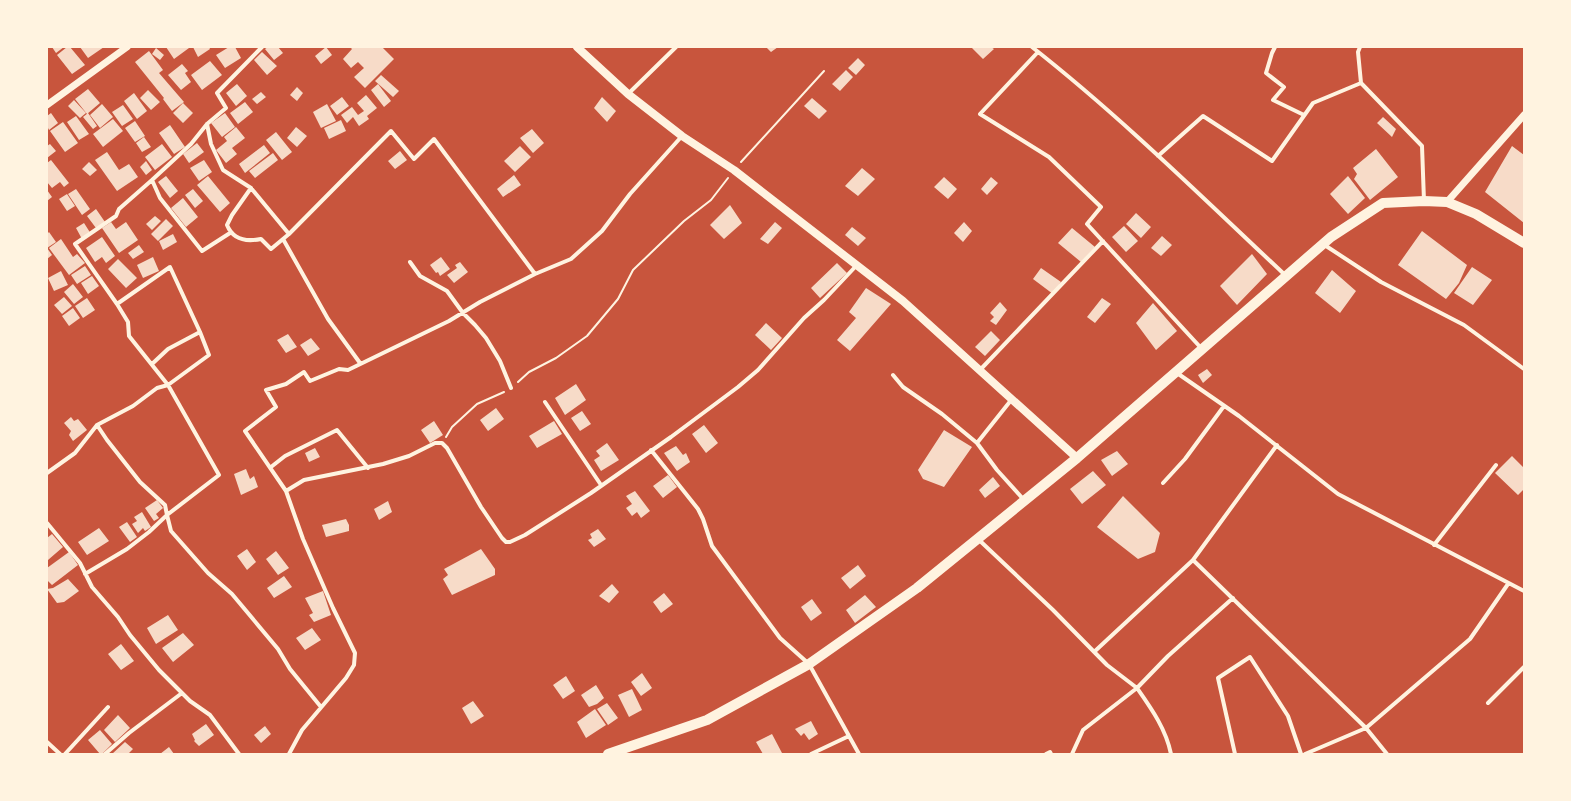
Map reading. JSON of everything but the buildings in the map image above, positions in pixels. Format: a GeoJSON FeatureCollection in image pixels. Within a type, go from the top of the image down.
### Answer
{"type":"FeatureCollection","features":[{"type":"Feature","properties":{"kind":"main road"},"geometry":{"type":"LineString","coordinates":[[577,47],[628,94],[682,136],[734,170],[903,301],[1077,458]]}},
{"type":"Feature","properties":{"kind":"main road"},"geometry":{"type":"LineString","coordinates":[[608,754],[707,720],[809,664],[917,588],[1077,458],[1322,244],[1383,203],[1424,201],[1448,202],[1476,214],[1524,244]]}},
{"type":"Feature","properties":{"kind":"street"},"geometry":{"type":"LineString","coordinates":[[47,105],[127,47]]}},
{"type":"Feature","properties":{"kind":"street"},"geometry":{"type":"LineString","coordinates":[[85,574],[127,548],[149,532],[219,475],[168,385],[129,336],[128,322],[75,244],[116,216],[119,209],[191,144],[207,124],[226,108],[217,93],[262,47]]}},
{"type":"Feature","properties":{"kind":"street"},"geometry":{"type":"LineString","coordinates":[[628,94],[676,47]]}},
{"type":"Feature","properties":{"kind":"street"},"geometry":{"type":"LineString","coordinates":[[1032,47],[1076,82],[1286,275]]}},
{"type":"Feature","properties":{"kind":"street"},"geometry":{"type":"LineString","coordinates":[[1275,47],[1266,73],[1284,88],[1273,100],[1304,115]]}},
{"type":"Feature","properties":{"kind":"street"},"geometry":{"type":"LineString","coordinates":[[1360,47],[1358,52],[1361,83],[1422,146],[1424,201]]}},
{"type":"Feature","properties":{"kind":"street"},"geometry":{"type":"LineString","coordinates":[[1038,52],[980,114],[1049,157],[1102,207],[1087,224],[1202,349]]}},
{"type":"Feature","properties":{"kind":"street"},"geometry":{"type":"LineString","coordinates":[[1158,156],[1203,116],[1272,161],[1312,103],[1361,83]]}},
{"type":"Feature","properties":{"kind":"street"},"geometry":{"type":"LineString","coordinates":[[1448,202],[1524,115]]}},
{"type":"Feature","properties":{"kind":"street"},"geometry":{"type":"LineString","coordinates":[[207,124],[212,144],[223,170],[251,188],[289,234]]}},
{"type":"Feature","properties":{"kind":"street"},"geometry":{"type":"LineString","coordinates":[[251,188],[232,214],[227,225],[230,233],[236,238],[249,241],[261,238],[271,249],[283,240],[391,131],[414,159],[434,139],[534,274]]}},
{"type":"Feature","properties":{"kind":"street"},"geometry":{"type":"LineString","coordinates":[[289,754],[302,730],[346,678],[354,665],[355,653],[332,608],[289,504],[286,491],[245,431],[276,408],[266,390],[286,384],[304,372],[310,381],[339,369],[348,370],[463,313],[480,302],[534,274],[571,259],[602,231],[630,194],[682,136]]}},
{"type":"Feature","properties":{"kind":"street"},"geometry":{"type":"LineString","coordinates":[[152,180],[160,198],[202,251],[230,233]]}},
{"type":"Feature","properties":{"kind":"street"},"geometry":{"type":"LineString","coordinates":[[283,240],[328,319],[360,363]]}},
{"type":"Feature","properties":{"kind":"street"},"geometry":{"type":"LineString","coordinates":[[980,370],[1103,241]]}},
{"type":"Feature","properties":{"kind":"street"},"geometry":{"type":"LineString","coordinates":[[1322,244],[1381,282],[1464,325],[1524,369]]}},
{"type":"Feature","properties":{"kind":"street"},"geometry":{"type":"LineString","coordinates":[[410,262],[420,276],[447,290],[463,313],[486,338],[500,361],[511,388]]}},
{"type":"Feature","properties":{"kind":"street"},"geometry":{"type":"LineString","coordinates":[[286,491],[304,480],[368,468],[409,456],[435,443],[442,443],[447,448],[481,507],[506,542],[510,542],[525,535],[601,485],[738,387],[758,370],[804,318],[824,300],[856,266]]}},
{"type":"Feature","properties":{"kind":"street"},"geometry":{"type":"LineString","coordinates":[[47,473],[75,453],[97,425],[133,406],[157,388],[168,385],[209,355],[170,267],[117,304]]}},
{"type":"Feature","properties":{"kind":"street"},"geometry":{"type":"LineString","coordinates":[[152,364],[168,349],[200,332]]}},
{"type":"Feature","properties":{"kind":"street"},"geometry":{"type":"LineString","coordinates":[[1176,372],[1277,445],[1338,494],[1524,592]]}},
{"type":"Feature","properties":{"kind":"street"},"geometry":{"type":"LineString","coordinates":[[893,375],[903,387],[942,414],[977,443],[996,470],[1025,500]]}},
{"type":"Feature","properties":{"kind":"street"},"geometry":{"type":"LineString","coordinates":[[977,443],[1012,399]]}},
{"type":"Feature","properties":{"kind":"street"},"geometry":{"type":"LineString","coordinates":[[545,402],[601,485]]}},
{"type":"Feature","properties":{"kind":"street"},"geometry":{"type":"LineString","coordinates":[[1163,483],[1186,459],[1224,406]]}},
{"type":"Feature","properties":{"kind":"street"},"geometry":{"type":"LineString","coordinates":[[97,425],[140,482],[165,505],[171,531],[208,573],[232,594],[278,650],[290,669],[321,707]]}},
{"type":"Feature","properties":{"kind":"street"},"geometry":{"type":"LineString","coordinates":[[271,467],[285,456],[336,430],[368,468]]}},
{"type":"Feature","properties":{"kind":"street"},"geometry":{"type":"LineString","coordinates":[[1094,652],[1193,560],[1277,445]]}},
{"type":"Feature","properties":{"kind":"street"},"geometry":{"type":"LineString","coordinates":[[651,450],[698,509],[712,546],[780,638],[809,664],[859,754]]}},
{"type":"Feature","properties":{"kind":"street"},"geometry":{"type":"LineString","coordinates":[[1434,545],[1496,465]]}},
{"type":"Feature","properties":{"kind":"street"},"geometry":{"type":"LineString","coordinates":[[47,523],[80,563],[92,587],[118,617],[130,635],[159,670],[182,694],[210,715],[239,754]]}},
{"type":"Feature","properties":{"kind":"street"},"geometry":{"type":"LineString","coordinates":[[977,538],[1053,610],[1107,666],[1137,688],[1154,713],[1169,742],[1171,754]]}},
{"type":"Feature","properties":{"kind":"street"},"geometry":{"type":"LineString","coordinates":[[1193,560],[1366,728],[1387,754]]}},
{"type":"Feature","properties":{"kind":"street"},"geometry":{"type":"LineString","coordinates":[[1305,754],[1366,728],[1470,639],[1508,584]]}},
{"type":"Feature","properties":{"kind":"street"},"geometry":{"type":"LineString","coordinates":[[1072,754],[1083,730],[1137,688],[1168,656],[1233,598]]}},
{"type":"Feature","properties":{"kind":"street"},"geometry":{"type":"LineString","coordinates":[[1235,754],[1218,678],[1250,657],[1288,716],[1301,754]]}},
{"type":"Feature","properties":{"kind":"street"},"geometry":{"type":"LineString","coordinates":[[1488,703],[1524,666]]}},
{"type":"Feature","properties":{"kind":"street"},"geometry":{"type":"LineString","coordinates":[[105,754],[182,694]]}},
{"type":"Feature","properties":{"kind":"street"},"geometry":{"type":"LineString","coordinates":[[65,754],[108,707]]}},
{"type":"Feature","properties":{"kind":"street"},"geometry":{"type":"LineString","coordinates":[[811,754],[850,736]]}},
{"type":"Feature","properties":{"kind":"street"},"geometry":{"type":"LineString","coordinates":[[48,745],[60,754]]}},
{"type":"Feature","properties":{"kind":"street"},"geometry":{"type":"LineString","coordinates":[[1046,754],[1050,752],[1051,754]]}},
{"type":"Feature","properties":{"kind":"path"},"geometry":{"type":"LineString","coordinates":[[442,443],[452,427],[477,404],[511,388],[529,372],[556,358],[587,336],[618,299],[633,270],[684,221],[711,200],[734,170],[824,70]]}}]}
